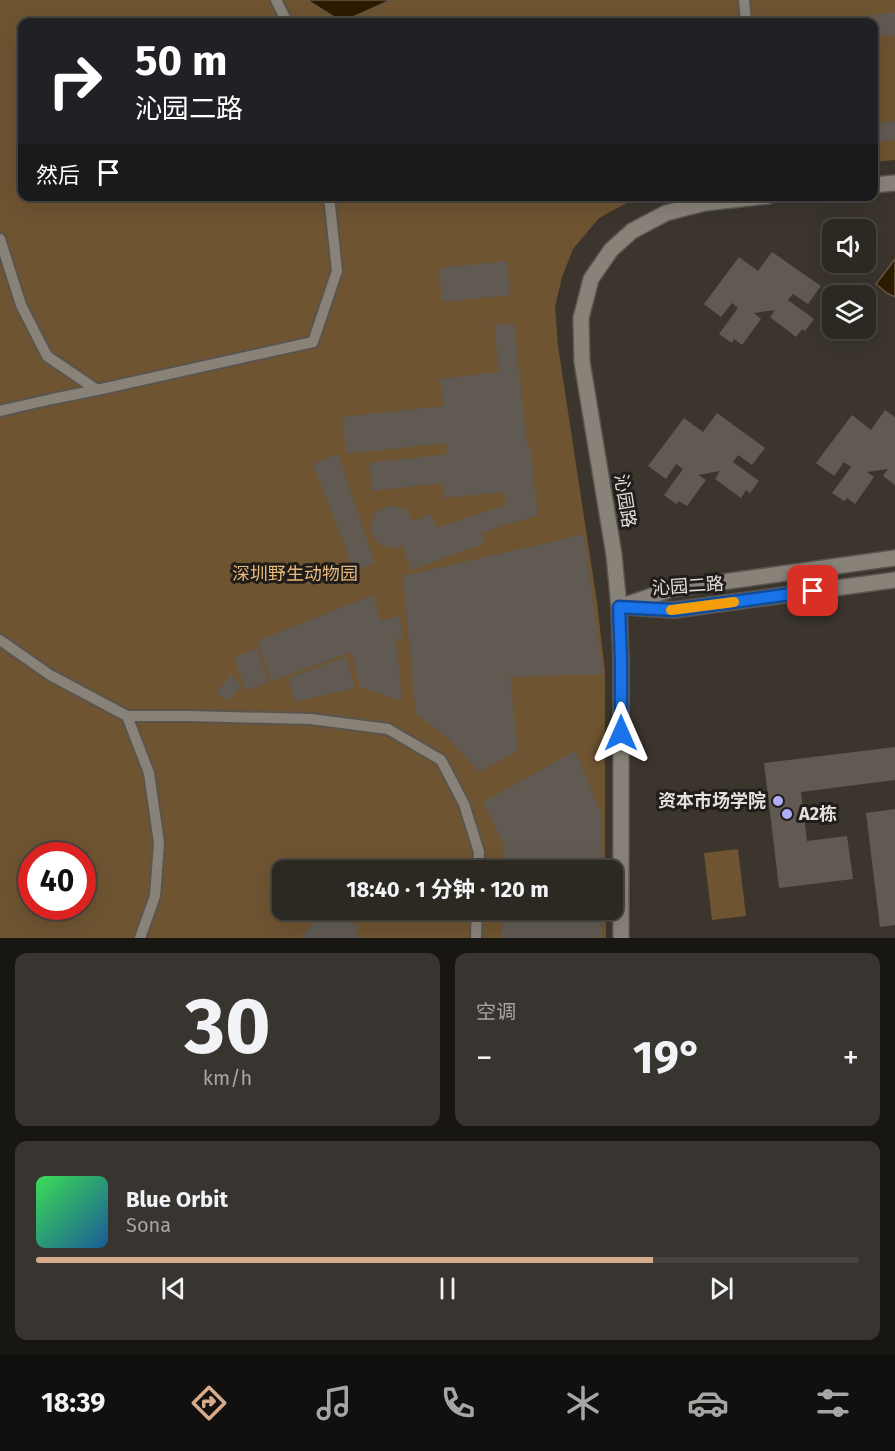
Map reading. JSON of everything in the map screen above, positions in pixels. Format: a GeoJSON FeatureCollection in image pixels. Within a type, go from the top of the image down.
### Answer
{"type":"FeatureCollection","features":[{"type":"Feature","properties":{"kind":"street"},"geometry":{"type":"LineString","coordinates":[[878,185],[895,183]]}},
{"type":"Feature","properties":{"kind":"street","name":"沁园路"},"geometry":{"type":"LineString","coordinates":[[621,938],[619,607],[614,555],[582,362],[581,318],[591,279],[611,249],[632,231],[666,213],[723,201]]}},
{"type":"Feature","properties":{"kind":"street","name":"沁园二路"},"geometry":{"type":"LineString","coordinates":[[619,607],[672,589],[895,558]]}},
{"type":"Feature","properties":{"kind":"street","name":"沁园二路"},"geometry":{"type":"LineString","coordinates":[[619,607],[674,610],[895,580]]}},
{"type":"Feature","properties":{"kind":"lane"},"geometry":{"type":"LineString","coordinates":[[276,0],[285,18]]}},
{"type":"Feature","properties":{"kind":"lane"},"geometry":{"type":"LineString","coordinates":[[744,0],[746,18]]}},
{"type":"Feature","properties":{"kind":"lane"},"geometry":{"type":"LineString","coordinates":[[0,411],[313,342],[337,271],[329,201]]}},
{"type":"Feature","properties":{"kind":"lane"},"geometry":{"type":"LineString","coordinates":[[0,239],[21,305],[47,356],[97,390]]}},
{"type":"Feature","properties":{"kind":"lane"},"geometry":{"type":"LineString","coordinates":[[0,640],[50,675],[127,716],[311,718],[388,729],[441,760],[464,804],[479,852],[479,860]]}},
{"type":"Feature","properties":{"kind":"lane"},"geometry":{"type":"LineString","coordinates":[[127,716],[149,773],[159,843],[155,896],[140,938]]}},
{"type":"Feature","properties":{"kind":"lane"},"geometry":{"type":"LineString","coordinates":[[476,938],[477,920]]}},
{"type":"Feature","properties":{"kind":"green space","name":"深圳野生动物园"},"geometry":{"type":"Polygon","coordinates":[[[0,0],[895,0],[895,160],[878,162],[878,18],[18,18],[18,201],[631,201],[599,218],[573,249],[562,277],[555,307],[558,346],[597,602],[605,672],[605,860],[272,860],[272,920],[606,920],[606,938],[0,938],[0,0]]]}},
{"type":"Feature","properties":{"kind":"green space"},"geometry":{"type":"Polygon","coordinates":[[[738,849],[746,916],[712,920],[704,853],[738,849]]]}},
{"type":"Feature","properties":{"kind":"shaded area"},"geometry":{"type":"Polygon","coordinates":[[[307,0],[391,0],[351,18],[336,18],[307,0]]]}},
{"type":"Feature","properties":{"kind":"shaded area"},"geometry":{"type":"Polygon","coordinates":[[[895,259],[895,297],[876,284],[895,259]]]}},
{"type":"Feature","properties":{"kind":"building"},"geometry":{"type":"Polygon","coordinates":[[[895,12],[895,35],[878,37],[878,18],[866,18],[866,16],[895,12]]]}},
{"type":"Feature","properties":{"kind":"building"},"geometry":{"type":"Polygon","coordinates":[[[895,121],[895,140],[878,142],[878,123],[895,121]]]}},
{"type":"Feature","properties":{"kind":"building"},"geometry":{"type":"Polygon","coordinates":[[[772,252],[821,286],[808,304],[793,294],[788,300],[814,319],[805,331],[802,329],[796,337],[770,317],[775,310],[754,313],[761,319],[742,345],[734,339],[732,343],[719,334],[738,308],[732,303],[721,317],[704,304],[739,257],[758,271],[772,252]]]}},
{"type":"Feature","properties":{"kind":"building"},"geometry":{"type":"Polygon","coordinates":[[[507,261],[510,295],[442,302],[439,268],[507,261]]]}},
{"type":"Feature","properties":{"kind":"building"},"geometry":{"type":"Polygon","coordinates":[[[514,323],[527,446],[530,445],[538,516],[482,533],[485,543],[411,570],[402,545],[395,549],[378,544],[370,529],[375,513],[390,505],[407,510],[413,521],[431,514],[437,528],[505,505],[504,492],[444,498],[442,483],[372,491],[369,463],[447,454],[446,443],[346,454],[342,417],[443,406],[440,379],[499,372],[494,325],[514,323]]]}},
{"type":"Feature","properties":{"kind":"building"},"geometry":{"type":"Polygon","coordinates":[[[885,410],[895,417],[895,485],[883,476],[888,469],[867,472],[874,477],[855,504],[847,498],[844,501],[832,493],[851,467],[844,462],[834,476],[816,463],[852,415],[871,430],[885,410]]]}},
{"type":"Feature","properties":{"kind":"building"},"geometry":{"type":"Polygon","coordinates":[[[717,413],[765,448],[752,465],[738,455],[733,462],[759,481],[750,493],[746,490],[741,498],[715,479],[720,471],[698,475],[706,480],[687,506],[679,501],[676,504],[664,495],[683,469],[676,464],[666,479],[648,466],[684,418],[703,432],[717,413]]]}},
{"type":"Feature","properties":{"kind":"building"},"geometry":{"type":"Polygon","coordinates":[[[338,454],[375,564],[354,570],[313,464],[338,454]]]}},
{"type":"Feature","properties":{"kind":"building"},"geometry":{"type":"Polygon","coordinates":[[[584,534],[603,674],[510,677],[518,751],[479,772],[447,737],[416,714],[403,576],[584,534]]]}},
{"type":"Feature","properties":{"kind":"building"},"geometry":{"type":"Polygon","coordinates":[[[373,595],[381,621],[400,616],[403,638],[396,639],[402,701],[360,687],[352,652],[271,681],[257,641],[373,595]]]}},
{"type":"Feature","properties":{"kind":"building"},"geometry":{"type":"Polygon","coordinates":[[[257,648],[268,683],[246,690],[234,658],[257,648]]]}},
{"type":"Feature","properties":{"kind":"building"},"geometry":{"type":"Polygon","coordinates":[[[346,657],[355,688],[295,702],[288,678],[346,657]]]}},
{"type":"Feature","properties":{"kind":"building"},"geometry":{"type":"Polygon","coordinates":[[[231,673],[241,687],[230,700],[216,694],[231,673]]]}},
{"type":"Feature","properties":{"kind":"building","name":"A2栋"},"geometry":{"type":"Polygon","coordinates":[[[895,747],[895,780],[801,792],[807,841],[847,836],[853,879],[779,888],[764,763],[895,747]]]}},
{"type":"Feature","properties":{"kind":"building"},"geometry":{"type":"Polygon","coordinates":[[[575,751],[601,813],[603,860],[502,860],[503,843],[483,802],[575,751]]]}},
{"type":"Feature","properties":{"kind":"building"},"geometry":{"type":"Polygon","coordinates":[[[895,809],[895,925],[880,927],[866,813],[895,809]]]}},
{"type":"Feature","properties":{"kind":"building"},"geometry":{"type":"Polygon","coordinates":[[[314,920],[349,920],[360,927],[356,934],[363,938],[302,938],[314,920]]]}},
{"type":"Feature","properties":{"kind":"building"},"geometry":{"type":"Polygon","coordinates":[[[502,920],[602,920],[602,938],[502,938],[502,920]]]}},
{"type":"Feature","properties":{"kind":"slow traffic"},"geometry":{"type":"LineString","coordinates":[[671,610],[734,602]]}},
{"type":"Feature","properties":{"kind":"place","name":"资本市场学院"},"geometry":{"type":"Point","coordinates":[778,801]}},
{"type":"Feature","properties":{"kind":"place","name":"A2栋"},"geometry":{"type":"Point","coordinates":[787,814]}},
{"type":"Feature","properties":{"kind":"route"},"geometry":{"type":"LineString","coordinates":[[621,733],[619,607],[674,610],[813,591]]}}]}
